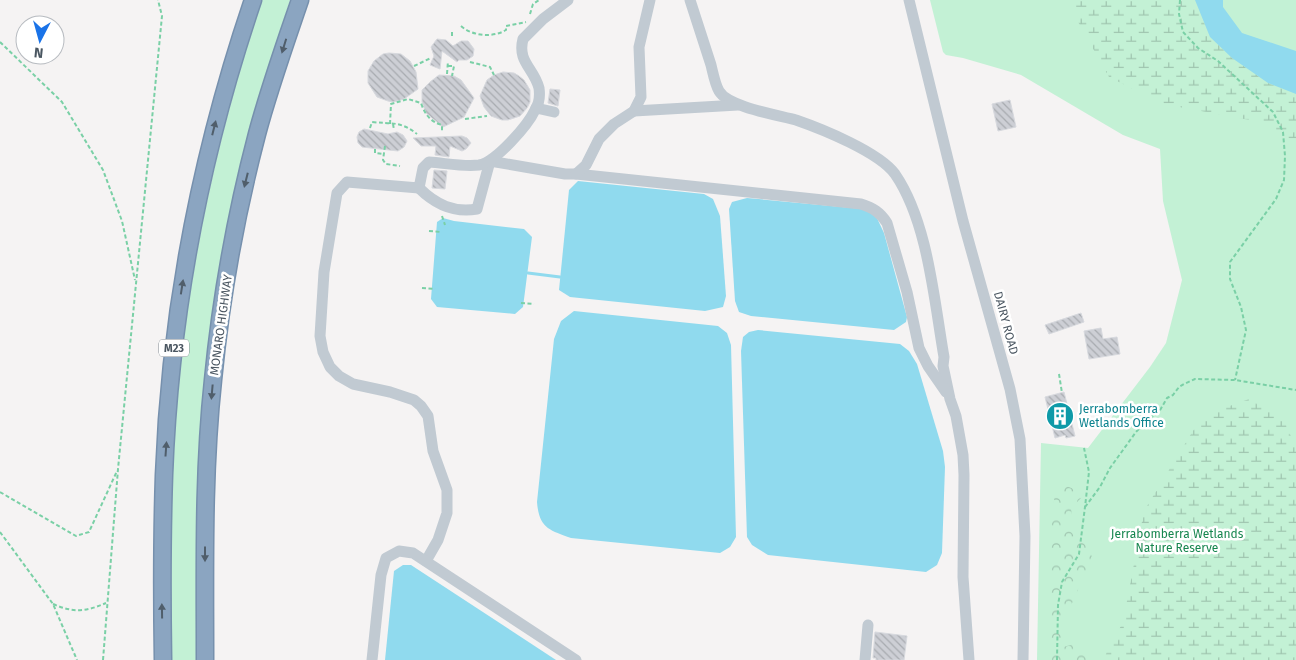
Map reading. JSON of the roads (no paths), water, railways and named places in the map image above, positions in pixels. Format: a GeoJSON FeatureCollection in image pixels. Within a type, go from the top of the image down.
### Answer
{"type":"FeatureCollection","features":[{"type":"Feature","properties":{"kind":"highway","name":"M23"},"geometry":{"type":"LineString","coordinates":[[163,660],[164,473],[177,325],[190,242],[209,151],[230,70],[253,0]]}},
{"type":"Feature","properties":{"kind":"highway","name":"MONARO HIGHWAY"},"geometry":{"type":"LineString","coordinates":[[205,660],[206,476],[212,389],[219,333],[229,266],[244,189],[258,133],[300,0]]}},
{"type":"Feature","properties":{"kind":"street"},"geometry":{"type":"LineString","coordinates":[[419,188],[423,168],[429,162],[479,165],[490,161],[530,118],[539,98],[539,88],[521,56],[523,39],[568,0]]}},
{"type":"Feature","properties":{"kind":"street"},"geometry":{"type":"LineString","coordinates":[[634,111],[641,97],[639,47],[650,0]]}},
{"type":"Feature","properties":{"kind":"street"},"geometry":{"type":"LineString","coordinates":[[690,0],[719,92],[738,105]]}},
{"type":"Feature","properties":{"kind":"street","name":"DAIRY ROAD"},"geometry":{"type":"LineString","coordinates":[[909,0],[963,221],[1010,389],[1020,439],[1025,536],[1023,660]]}},
{"type":"Feature","properties":{"kind":"street"},"geometry":{"type":"LineString","coordinates":[[576,174],[586,165],[599,139],[614,124],[634,111],[738,105],[797,121],[851,143],[880,161],[894,173],[906,193],[928,262],[944,357],[943,366],[961,439],[964,474],[963,577],[970,660]]}},
{"type":"Feature","properties":{"kind":"street"},"geometry":{"type":"LineString","coordinates":[[536,108],[554,112]]}},
{"type":"Feature","properties":{"kind":"street"},"geometry":{"type":"LineString","coordinates":[[490,161],[565,174],[861,204],[874,208],[882,214],[887,223],[907,292],[919,348],[928,366],[950,399]]}},
{"type":"Feature","properties":{"kind":"street"},"geometry":{"type":"LineString","coordinates":[[426,561],[438,540],[447,513],[447,490],[433,451],[428,416],[414,400],[390,392],[353,384],[339,376],[330,367],[323,352],[320,336],[324,272],[337,193],[347,182],[419,188],[448,208],[464,211],[477,209],[490,161]]}},
{"type":"Feature","properties":{"kind":"street"},"geometry":{"type":"LineString","coordinates":[[928,366],[938,370],[943,366]]}},
{"type":"Feature","properties":{"kind":"street"},"geometry":{"type":"LineString","coordinates":[[372,660],[381,575],[386,558],[399,551],[413,553],[426,561],[576,660]]}},
{"type":"Feature","properties":{"kind":"street"},"geometry":{"type":"LineString","coordinates":[[868,625],[868,656]]}},
{"type":"Feature","properties":{"kind":"water"},"geometry":{"type":"Polygon","coordinates":[[[1195,0],[1223,0],[1223,7],[1242,33],[1296,51],[1296,94],[1268,83],[1232,58],[1210,37],[1195,0]]]}},
{"type":"Feature","properties":{"kind":"water"},"geometry":{"type":"Polygon","coordinates":[[[578,181],[704,194],[713,199],[720,216],[726,296],[723,307],[705,311],[570,297],[559,290],[569,190],[578,181]]]}},
{"type":"Feature","properties":{"kind":"water"},"geometry":{"type":"Polygon","coordinates":[[[747,198],[863,209],[876,216],[884,233],[907,317],[906,322],[894,330],[751,316],[739,312],[735,301],[729,209],[732,202],[747,198]]]}},
{"type":"Feature","properties":{"kind":"water"},"geometry":{"type":"Polygon","coordinates":[[[443,218],[524,229],[532,237],[523,307],[515,314],[437,307],[431,299],[437,222],[443,218]]]}},
{"type":"Feature","properties":{"kind":"water"},"geometry":{"type":"Polygon","coordinates":[[[574,311],[718,326],[727,333],[731,345],[736,537],[730,547],[720,553],[571,538],[551,530],[543,523],[538,511],[537,502],[554,339],[561,321],[574,311]]]}},
{"type":"Feature","properties":{"kind":"water"},"geometry":{"type":"Polygon","coordinates":[[[758,330],[900,344],[909,351],[917,364],[943,451],[945,467],[942,553],[937,565],[926,572],[768,555],[752,545],[747,537],[741,351],[743,337],[749,332],[758,330]]]}},
{"type":"Feature","properties":{"kind":"water"},"geometry":{"type":"Polygon","coordinates":[[[403,565],[411,565],[556,660],[385,660],[394,571],[403,565]]]}},
{"type":"Feature","properties":{"kind":"waterway"},"geometry":{"type":"LineString","coordinates":[[528,273],[560,277]]}},
{"type":"Feature","properties":{"kind":"place","name":"Jerrabomberra Wetlands Office"},"geometry":{"type":"Point","coordinates":[1060,416]}},
{"type":"Feature","properties":{"kind":"park label","name":"Jerrabomberra Wetlands Nature Reserve"},"geometry":{"type":"Point","coordinates":[1177,541]}}]}
